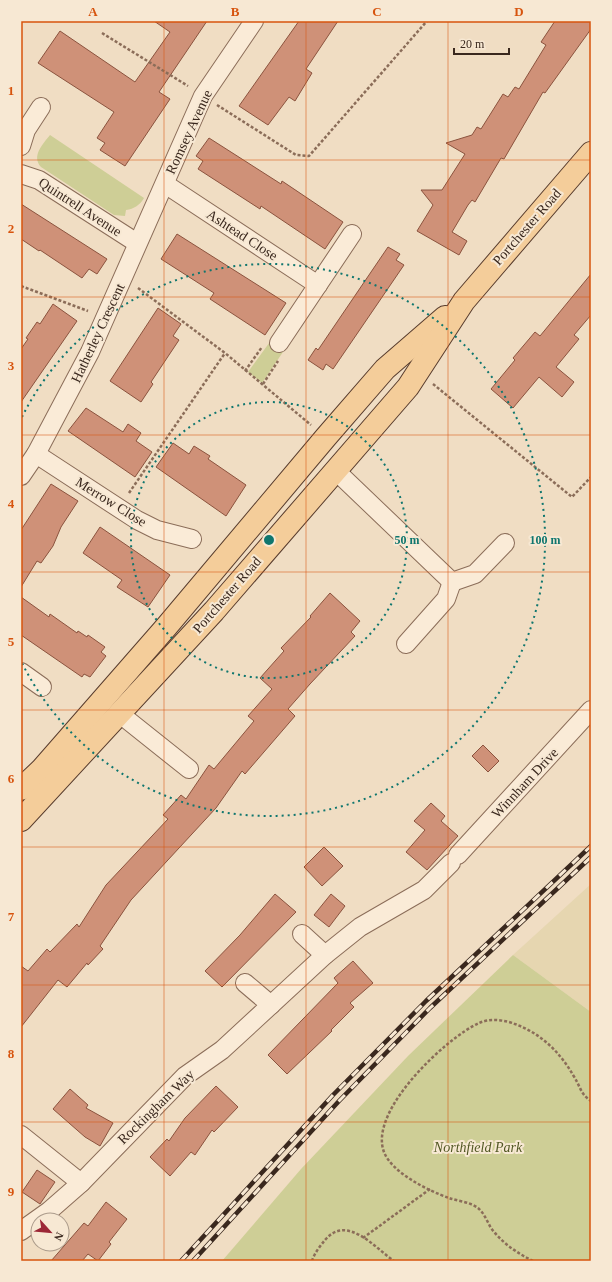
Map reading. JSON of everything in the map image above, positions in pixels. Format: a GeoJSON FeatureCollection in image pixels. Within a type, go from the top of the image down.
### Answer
{"type":"FeatureCollection","features":[{"type":"Feature","properties":{"kind":"main road","name":"Portchester Road"},"geometry":{"type":"LineString","coordinates":[[21,820],[214,611],[408,387],[464,301],[591,153]]}},
{"type":"Feature","properties":{"kind":"main road","name":"Portchester Road"},"geometry":{"type":"LineString","coordinates":[[21,789],[47,763],[167,626],[385,369],[464,301]]}},
{"type":"Feature","properties":{"kind":"street","name":"Romsey Avenue"},"geometry":{"type":"LineString","coordinates":[[165,184],[203,96],[254,21]]}},
{"type":"Feature","properties":{"kind":"street"},"geometry":{"type":"LineString","coordinates":[[21,146],[26,130],[41,107]]}},
{"type":"Feature","properties":{"kind":"street","name":"Quintrell Avenue"},"geometry":{"type":"LineString","coordinates":[[21,173],[39,180],[137,243]]}},
{"type":"Feature","properties":{"kind":"street","name":"Hatherley Crescent"},"geometry":{"type":"LineString","coordinates":[[21,476],[36,454],[90,352],[124,277],[137,243],[165,184]]}},
{"type":"Feature","properties":{"kind":"street","name":"Ashtead Close"},"geometry":{"type":"LineString","coordinates":[[165,184],[318,285]]}},
{"type":"Feature","properties":{"kind":"street"},"geometry":{"type":"LineString","coordinates":[[278,343],[352,234]]}},
{"type":"Feature","properties":{"kind":"street","name":"Merrow Close"},"geometry":{"type":"LineString","coordinates":[[36,454],[118,508],[157,530],[192,539]]}},
{"type":"Feature","properties":{"kind":"street"},"geometry":{"type":"LineString","coordinates":[[335,470],[452,582]]}},
{"type":"Feature","properties":{"kind":"street"},"geometry":{"type":"LineString","coordinates":[[452,582],[475,574],[505,544]]}},
{"type":"Feature","properties":{"kind":"street"},"geometry":{"type":"LineString","coordinates":[[406,644],[446,599],[452,582]]}},
{"type":"Feature","properties":{"kind":"street"},"geometry":{"type":"LineString","coordinates":[[21,672],[42,687]]}},
{"type":"Feature","properties":{"kind":"street","name":"Winnham Drive"},"geometry":{"type":"LineString","coordinates":[[454,859],[591,710]]}},
{"type":"Feature","properties":{"kind":"street"},"geometry":{"type":"LineString","coordinates":[[120,714],[190,769]]}},
{"type":"Feature","properties":{"kind":"street","name":"Rockingham Way"},"geometry":{"type":"LineString","coordinates":[[21,1232],[49,1212],[81,1183],[185,1076],[222,1050],[325,955],[360,927],[424,890],[454,859]]}},
{"type":"Feature","properties":{"kind":"street"},"geometry":{"type":"LineString","coordinates":[[302,934],[325,955]]}},
{"type":"Feature","properties":{"kind":"street"},"geometry":{"type":"LineString","coordinates":[[245,983],[271,1005]]}},
{"type":"Feature","properties":{"kind":"street"},"geometry":{"type":"LineString","coordinates":[[21,1135],[81,1183]]}},
{"type":"Feature","properties":{"kind":"path"},"geometry":{"type":"LineString","coordinates":[[102,33],[296,155],[309,156],[426,21]]}},
{"type":"Feature","properties":{"kind":"path"},"geometry":{"type":"LineString","coordinates":[[124,277],[225,353],[326,437]]}},
{"type":"Feature","properties":{"kind":"path"},"geometry":{"type":"LineString","coordinates":[[21,286],[105,317]]}},
{"type":"Feature","properties":{"kind":"path"},"geometry":{"type":"LineString","coordinates":[[245,371],[270,336],[278,343]]}},
{"type":"Feature","properties":{"kind":"path"},"geometry":{"type":"LineString","coordinates":[[118,508],[225,353]]}},
{"type":"Feature","properties":{"kind":"path"},"geometry":{"type":"LineString","coordinates":[[408,387],[424,392],[432,383],[572,497],[591,476]]}},
{"type":"Feature","properties":{"kind":"path"},"geometry":{"type":"LineString","coordinates":[[533,1261],[522,1256],[503,1242],[477,1208],[444,1196],[405,1175],[389,1161],[384,1151],[383,1130],[395,1101],[415,1076],[443,1048],[466,1030],[481,1022],[502,1021],[516,1024],[543,1040],[553,1048],[574,1076],[583,1096],[591,1101]]}},
{"type":"Feature","properties":{"kind":"path"},"geometry":{"type":"LineString","coordinates":[[363,1238],[430,1189]]}},
{"type":"Feature","properties":{"kind":"path"},"geometry":{"type":"LineString","coordinates":[[312,1261],[323,1242],[329,1236],[338,1230],[347,1229],[363,1238],[394,1261]]}},
{"type":"Feature","properties":{"kind":"shaded area"},"geometry":{"type":"Polygon","coordinates":[[[591,884],[591,1012],[513,955],[591,884]]]}},
{"type":"Feature","properties":{"kind":"green space"},"geometry":{"type":"Polygon","coordinates":[[[50,135],[144,198],[139,205],[126,210],[125,216],[114,215],[41,167],[37,159],[39,150],[50,135]]]}},
{"type":"Feature","properties":{"kind":"green space"},"geometry":{"type":"Polygon","coordinates":[[[272,339],[285,349],[262,383],[248,372],[272,339]]]}},
{"type":"Feature","properties":{"kind":"green space","name":"Northfield Park"},"geometry":{"type":"Polygon","coordinates":[[[513,955],[591,1012],[591,1261],[222,1261],[301,1169],[408,1056],[513,955]]]}},
{"type":"Feature","properties":{"kind":"building"},"geometry":{"type":"Polygon","coordinates":[[[154,21],[207,21],[159,92],[170,99],[125,166],[100,150],[105,143],[97,138],[114,112],[38,63],[60,31],[135,82],[170,32],[154,21]]]}},
{"type":"Feature","properties":{"kind":"building"},"geometry":{"type":"Polygon","coordinates":[[[299,21],[338,21],[306,69],[312,73],[295,101],[289,97],[268,125],[239,106],[299,21]]]}},
{"type":"Feature","properties":{"kind":"building"},"geometry":{"type":"Polygon","coordinates":[[[555,21],[591,21],[591,29],[545,93],[543,92],[504,159],[501,158],[475,202],[472,200],[468,205],[452,232],[467,241],[459,255],[417,231],[433,205],[421,190],[442,190],[465,154],[446,143],[472,135],[477,127],[481,129],[503,94],[508,97],[515,87],[519,89],[546,45],[541,42],[555,21]]]}},
{"type":"Feature","properties":{"kind":"building"},"geometry":{"type":"Polygon","coordinates":[[[209,138],[281,184],[282,181],[343,222],[325,249],[261,206],[260,209],[198,169],[203,161],[196,156],[209,138]]]}},
{"type":"Feature","properties":{"kind":"building"},"geometry":{"type":"Polygon","coordinates":[[[21,204],[107,259],[97,274],[89,269],[82,278],[21,239],[21,204]]]}},
{"type":"Feature","properties":{"kind":"building"},"geometry":{"type":"Polygon","coordinates":[[[177,234],[286,303],[265,335],[210,299],[214,293],[161,259],[177,234]]]}},
{"type":"Feature","properties":{"kind":"building"},"geometry":{"type":"Polygon","coordinates":[[[388,247],[400,254],[396,260],[404,265],[333,369],[326,364],[323,370],[308,360],[316,348],[318,350],[388,247]]]}},
{"type":"Feature","properties":{"kind":"building"},"geometry":{"type":"Polygon","coordinates":[[[591,274],[591,315],[574,335],[579,339],[556,367],[574,382],[562,397],[539,377],[513,408],[491,389],[515,360],[513,358],[535,332],[540,336],[591,274]]]}},
{"type":"Feature","properties":{"kind":"building"},"geometry":{"type":"Polygon","coordinates":[[[53,304],[77,321],[21,402],[21,349],[28,339],[26,338],[37,322],[40,324],[53,304]]]}},
{"type":"Feature","properties":{"kind":"building"},"geometry":{"type":"Polygon","coordinates":[[[158,308],[181,324],[173,336],[179,340],[151,382],[153,384],[141,402],[110,381],[158,308]]]}},
{"type":"Feature","properties":{"kind":"building"},"geometry":{"type":"Polygon","coordinates":[[[86,408],[123,432],[128,424],[141,433],[136,441],[152,452],[135,477],[68,431],[86,408]]]}},
{"type":"Feature","properties":{"kind":"building"},"geometry":{"type":"Polygon","coordinates":[[[173,443],[189,454],[194,446],[210,456],[208,459],[246,485],[226,516],[156,467],[173,443]]]}},
{"type":"Feature","properties":{"kind":"building"},"geometry":{"type":"Polygon","coordinates":[[[51,484],[78,501],[61,527],[53,546],[41,563],[37,561],[21,587],[21,530],[51,484]]]}},
{"type":"Feature","properties":{"kind":"building"},"geometry":{"type":"Polygon","coordinates":[[[100,527],[170,575],[148,607],[117,587],[122,580],[83,553],[100,527]]]}},
{"type":"Feature","properties":{"kind":"building"},"geometry":{"type":"Polygon","coordinates":[[[330,593],[360,621],[351,632],[355,636],[288,709],[295,716],[245,774],[242,771],[216,808],[131,900],[100,946],[103,949],[88,965],[87,963],[67,987],[58,980],[21,1027],[21,966],[28,971],[47,949],[50,952],[77,924],[79,927],[106,885],[168,819],[163,815],[181,795],[186,799],[209,765],[214,769],[254,721],[248,716],[272,689],[260,678],[284,651],[281,648],[311,617],[310,616],[330,593]]]}},
{"type":"Feature","properties":{"kind":"building"},"geometry":{"type":"Polygon","coordinates":[[[21,597],[49,617],[50,614],[77,633],[78,631],[87,637],[88,635],[105,647],[101,652],[106,656],[90,677],[84,674],[82,677],[21,635],[21,597]]]}},
{"type":"Feature","properties":{"kind":"building"},"geometry":{"type":"Polygon","coordinates":[[[483,745],[499,761],[488,772],[472,756],[483,745]]]}},
{"type":"Feature","properties":{"kind":"building"},"geometry":{"type":"Polygon","coordinates":[[[431,803],[445,816],[441,821],[458,836],[427,870],[406,852],[425,830],[414,821],[431,803]]]}},
{"type":"Feature","properties":{"kind":"building"},"geometry":{"type":"Polygon","coordinates":[[[324,847],[343,866],[322,886],[304,867],[324,847]]]}},
{"type":"Feature","properties":{"kind":"building"},"geometry":{"type":"Polygon","coordinates":[[[275,894],[296,912],[222,987],[205,971],[240,935],[275,894]]]}},
{"type":"Feature","properties":{"kind":"building"},"geometry":{"type":"Polygon","coordinates":[[[331,894],[345,906],[329,927],[314,915],[331,894]]]}},
{"type":"Feature","properties":{"kind":"building"},"geometry":{"type":"Polygon","coordinates":[[[353,961],[373,983],[350,1003],[354,1007],[331,1030],[332,1031],[287,1074],[268,1055],[338,983],[334,978],[353,961]]]}},
{"type":"Feature","properties":{"kind":"building"},"geometry":{"type":"Polygon","coordinates":[[[216,1086],[238,1107],[214,1132],[212,1130],[195,1155],[191,1152],[170,1176],[150,1157],[167,1139],[169,1141],[185,1118],[216,1086]]]}},
{"type":"Feature","properties":{"kind":"building"},"geometry":{"type":"Polygon","coordinates":[[[70,1089],[88,1105],[86,1108],[113,1123],[100,1146],[85,1137],[53,1109],[70,1089]]]}},
{"type":"Feature","properties":{"kind":"building"},"geometry":{"type":"Polygon","coordinates":[[[37,1170],[55,1182],[40,1204],[22,1192],[37,1170]]]}},
{"type":"Feature","properties":{"kind":"building"},"geometry":{"type":"Polygon","coordinates":[[[106,1202],[127,1219],[109,1242],[111,1244],[98,1261],[88,1254],[82,1261],[51,1261],[59,1252],[70,1252],[70,1239],[84,1223],[88,1226],[106,1202]]]}},
{"type":"Feature","properties":{"kind":"railway"},"geometry":{"type":"LineString","coordinates":[[181,1261],[333,1095],[426,1001],[591,846]]}},
{"type":"Feature","properties":{"kind":"railway"},"geometry":{"type":"LineString","coordinates":[[193,1261],[339,1101],[430,1008],[591,857]]}}]}
